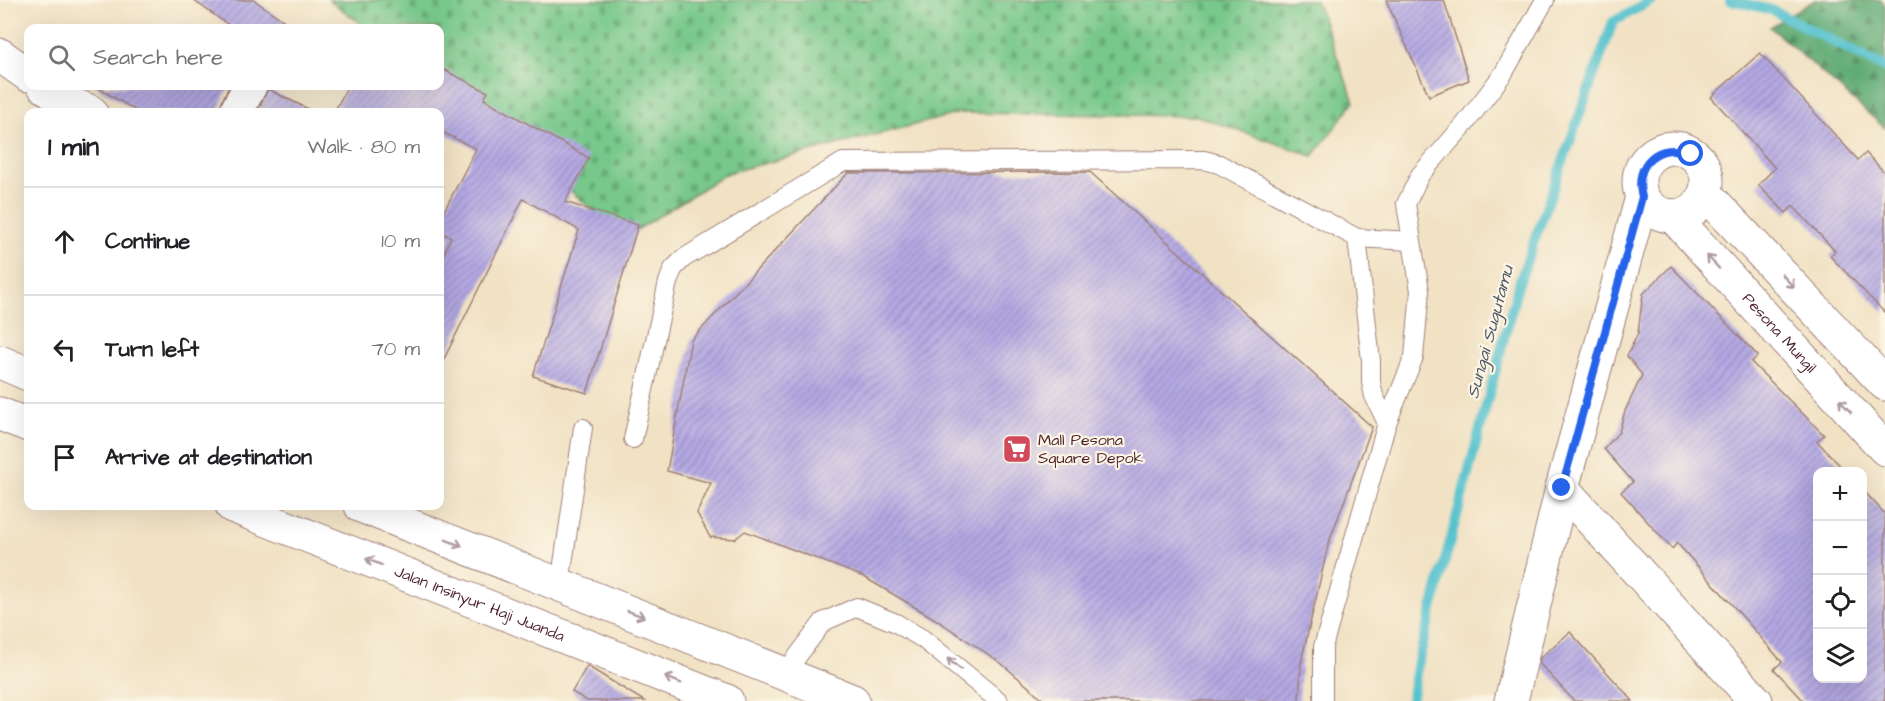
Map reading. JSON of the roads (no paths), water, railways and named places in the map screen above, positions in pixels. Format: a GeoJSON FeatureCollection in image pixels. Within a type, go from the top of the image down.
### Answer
{"type":"FeatureCollection","features":[{"type":"Feature","properties":{"kind":"main road"},"geometry":{"type":"LineString","coordinates":[[0,55],[24,72]]}},
{"type":"Feature","properties":{"kind":"main road"},"geometry":{"type":"LineString","coordinates":[[50,90],[82,108]]}},
{"type":"Feature","properties":{"kind":"main road"},"geometry":{"type":"LineString","coordinates":[[238,108],[248,90]]}},
{"type":"Feature","properties":{"kind":"main road"},"geometry":{"type":"LineString","coordinates":[[1670,148],[1681,150],[1699,161],[1707,182],[1705,193],[1690,212],[1673,216],[1652,209],[1642,197],[1639,186],[1643,165],[1659,151],[1670,148]]}},
{"type":"Feature","properties":{"kind":"main road"},"geometry":{"type":"LineString","coordinates":[[1705,193],[1885,384]]}},
{"type":"Feature","properties":{"kind":"main road"},"geometry":{"type":"LineString","coordinates":[[1511,701],[1562,488],[1642,197]]}},
{"type":"Feature","properties":{"kind":"main road","name":"Pesona Mungil"},"geometry":{"type":"LineString","coordinates":[[1673,216],[1885,449]]}},
{"type":"Feature","properties":{"kind":"main road"},"geometry":{"type":"LineString","coordinates":[[0,362],[24,372]]}},
{"type":"Feature","properties":{"kind":"main road"},"geometry":{"type":"LineString","coordinates":[[0,414],[24,423]]}},
{"type":"Feature","properties":{"kind":"main road"},"geometry":{"type":"LineString","coordinates":[[1562,488],[1756,701]]}},
{"type":"Feature","properties":{"kind":"main road","name":"Jalan Insinyur Haji Juanda"},"geometry":{"type":"LineString","coordinates":[[242,510],[727,701]]}},
{"type":"Feature","properties":{"kind":"main road"},"geometry":{"type":"LineString","coordinates":[[371,510],[853,701]]}},
{"type":"Feature","properties":{"kind":"lane"},"geometry":{"type":"LineString","coordinates":[[1323,701],[1323,647],[1388,423],[1414,357],[1420,291],[1406,204],[1420,175],[1465,124],[1503,74],[1545,0]]}},
{"type":"Feature","properties":{"kind":"lane"},"geometry":{"type":"LineString","coordinates":[[633,439],[668,282],[673,269],[684,258],[843,162],[1204,159],[1219,164],[1357,238],[1411,242]]}},
{"type":"Feature","properties":{"kind":"lane"},"geometry":{"type":"LineString","coordinates":[[1357,238],[1371,361],[1371,382],[1374,396],[1388,423]]}},
{"type":"Feature","properties":{"kind":"lane"},"geometry":{"type":"LineString","coordinates":[[560,584],[583,428]]}},
{"type":"Feature","properties":{"kind":"lane"},"geometry":{"type":"LineString","coordinates":[[785,673],[823,622],[857,607],[896,623],[923,639],[999,701]]}},
{"type":"Feature","properties":{"kind":"waterway","name":"Sungai Sugutamu"},"geometry":{"type":"LineString","coordinates":[[1411,701],[1418,662],[1518,286],[1613,22],[1652,0]]}},
{"type":"Feature","properties":{"kind":"waterway","name":"Sungai Sugutamu"},"geometry":{"type":"LineString","coordinates":[[1730,0],[1772,10],[1885,68]]}},
{"type":"Feature","properties":{"kind":"place","name":"Mall Pesona Square Depok"},"geometry":{"type":"Point","coordinates":[1017,449]}}]}
